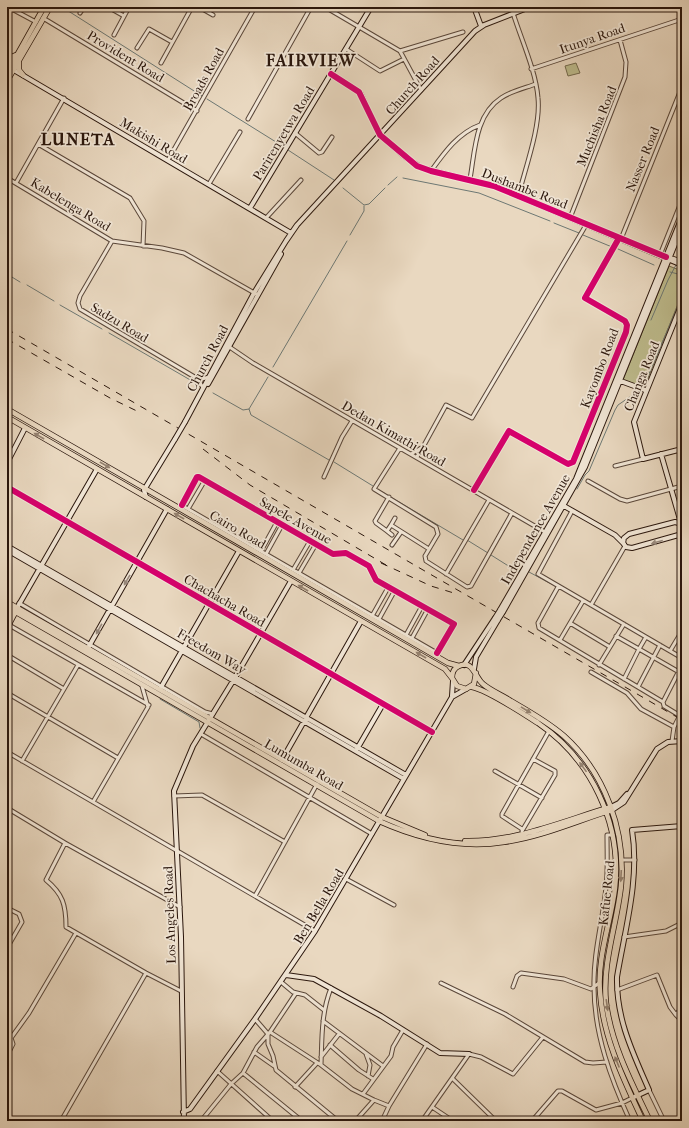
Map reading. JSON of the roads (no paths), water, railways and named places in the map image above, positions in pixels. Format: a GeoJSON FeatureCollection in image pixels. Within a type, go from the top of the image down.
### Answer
{"type":"FeatureCollection","features":[{"type":"Feature","properties":{"kind":"main road"},"geometry":{"type":"LineString","coordinates":[[7,81],[10,68],[16,55],[44,7]]}},
{"type":"Feature","properties":{"kind":"main road"},"geometry":{"type":"LineString","coordinates":[[7,72],[19,60],[50,7]]}},
{"type":"Feature","properties":{"kind":"main road","name":"Parirenyetwa Road"},"geometry":{"type":"LineString","coordinates":[[250,208],[371,7]]}},
{"type":"Feature","properties":{"kind":"main road"},"geometry":{"type":"LineString","coordinates":[[474,7],[481,26]]}},
{"type":"Feature","properties":{"kind":"main road","name":"Church Road"},"geometry":{"type":"LineString","coordinates":[[146,490],[186,423],[291,233],[481,26],[530,7]]}},
{"type":"Feature","properties":{"kind":"main road"},"geometry":{"type":"LineString","coordinates":[[7,59],[16,55]]}},
{"type":"Feature","properties":{"kind":"main road"},"geometry":{"type":"LineString","coordinates":[[19,60],[18,67],[23,75]]}},
{"type":"Feature","properties":{"kind":"main road","name":"Makishi Road"},"geometry":{"type":"LineString","coordinates":[[10,68],[64,98],[291,233]]}},
{"type":"Feature","properties":{"kind":"main road","name":"Dushambe Road"},"geometry":{"type":"LineString","coordinates":[[380,135],[412,163],[431,171],[470,179],[494,186],[668,258]]}},
{"type":"Feature","properties":{"kind":"main road","name":"Independence Avenue"},"geometry":{"type":"LineString","coordinates":[[668,258],[682,217]]}},
{"type":"Feature","properties":{"kind":"main road","name":"Independence Avenue"},"geometry":{"type":"LineString","coordinates":[[501,611],[576,479],[682,226]]}},
{"type":"Feature","properties":{"kind":"main road"},"geometry":{"type":"LineString","coordinates":[[281,249],[287,234],[284,229]]}},
{"type":"Feature","properties":{"kind":"main road","name":"Church Road"},"geometry":{"type":"LineString","coordinates":[[256,294],[291,233]]}},
{"type":"Feature","properties":{"kind":"main road"},"geometry":{"type":"LineString","coordinates":[[668,258],[682,262]]}},
{"type":"Feature","properties":{"kind":"main road"},"geometry":{"type":"LineString","coordinates":[[668,258],[682,265]]}},
{"type":"Feature","properties":{"kind":"main road","name":"Changa Road"},"geometry":{"type":"LineString","coordinates":[[643,459],[634,422],[682,303]]}},
{"type":"Feature","properties":{"kind":"main road","name":"Church Road"},"geometry":{"type":"LineString","coordinates":[[186,423],[209,376],[227,347]]}},
{"type":"Feature","properties":{"kind":"main road"},"geometry":{"type":"LineString","coordinates":[[618,380],[646,390]]}},
{"type":"Feature","properties":{"kind":"main road","name":"Independence Avenue"},"geometry":{"type":"LineString","coordinates":[[475,671],[476,657],[496,619],[564,506],[585,467],[618,380]]}},
{"type":"Feature","properties":{"kind":"main road","name":"Cairo Road"},"geometry":{"type":"LineString","coordinates":[[7,409],[146,490],[167,509],[445,669],[453,680]]}},
{"type":"Feature","properties":{"kind":"main road","name":"Cairo Road"},"geometry":{"type":"LineString","coordinates":[[7,417],[97,469],[146,490],[188,511],[201,521],[222,530],[265,555],[270,560],[288,568],[335,598],[386,625],[440,658],[462,665]]}},
{"type":"Feature","properties":{"kind":"main road"},"geometry":{"type":"LineString","coordinates":[[7,464],[25,428]]}},
{"type":"Feature","properties":{"kind":"main road"},"geometry":{"type":"LineString","coordinates":[[61,448],[65,446],[65,442]]}},
{"type":"Feature","properties":{"kind":"main road"},"geometry":{"type":"LineString","coordinates":[[67,452],[67,448],[71,446]]}},
{"type":"Feature","properties":{"kind":"main road"},"geometry":{"type":"LineString","coordinates":[[643,459],[682,449]]}},
{"type":"Feature","properties":{"kind":"main road"},"geometry":{"type":"LineString","coordinates":[[661,454],[682,524]]}},
{"type":"Feature","properties":{"kind":"main road"},"geometry":{"type":"LineString","coordinates":[[8,625],[97,469]]}},
{"type":"Feature","properties":{"kind":"main road","name":"Chachacha Road"},"geometry":{"type":"LineString","coordinates":[[7,487],[432,732]]}},
{"type":"Feature","properties":{"kind":"main road"},"geometry":{"type":"LineString","coordinates":[[564,506],[616,536],[625,545],[632,548],[681,535]]}},
{"type":"Feature","properties":{"kind":"main road"},"geometry":{"type":"LineString","coordinates":[[89,647],[167,509]]}},
{"type":"Feature","properties":{"kind":"main road"},"geometry":{"type":"LineString","coordinates":[[675,522],[679,518],[679,514]]}},
{"type":"Feature","properties":{"kind":"main road"},"geometry":{"type":"LineString","coordinates":[[198,527],[201,525],[201,521]]}},
{"type":"Feature","properties":{"kind":"main road"},"geometry":{"type":"LineString","coordinates":[[616,536],[625,536],[675,522],[682,524]]}},
{"type":"Feature","properties":{"kind":"main road"},"geometry":{"type":"LineString","coordinates":[[204,530],[204,526],[207,524]]}},
{"type":"Feature","properties":{"kind":"main road"},"geometry":{"type":"LineString","coordinates":[[625,536],[625,545]]}},
{"type":"Feature","properties":{"kind":"main road","name":"Freedom Way"},"geometry":{"type":"LineString","coordinates":[[7,546],[40,567],[405,777]]}},
{"type":"Feature","properties":{"kind":"main road","name":"Freedom Way"},"geometry":{"type":"LineString","coordinates":[[7,550],[40,567]]}},
{"type":"Feature","properties":{"kind":"main road"},"geometry":{"type":"LineString","coordinates":[[160,688],[239,551]]}},
{"type":"Feature","properties":{"kind":"main road"},"geometry":{"type":"LineString","coordinates":[[261,563],[264,561],[265,555]]}},
{"type":"Feature","properties":{"kind":"main road"},"geometry":{"type":"LineString","coordinates":[[267,567],[267,562],[270,560]]}},
{"type":"Feature","properties":{"kind":"main road","name":"Los Angeles Road"},"geometry":{"type":"LineString","coordinates":[[184,1121],[180,907],[174,790],[193,746],[235,678],[291,581]]}},
{"type":"Feature","properties":{"kind":"main road"},"geometry":{"type":"LineString","coordinates":[[326,601],[329,598],[329,594]]}},
{"type":"Feature","properties":{"kind":"main road"},"geometry":{"type":"LineString","coordinates":[[332,604],[332,600],[335,598]]}},
{"type":"Feature","properties":{"kind":"main road","name":"Lumumba Road"},"geometry":{"type":"LineString","coordinates":[[7,602],[142,684],[211,718],[317,784],[380,819],[421,837],[454,843],[487,844],[523,837],[609,809]]}},
{"type":"Feature","properties":{"kind":"main road","name":"Lumumba Road"},"geometry":{"type":"LineString","coordinates":[[7,607],[17,608],[89,647],[380,819]]}},
{"type":"Feature","properties":{"kind":"main road","name":"Independence Avenue"},"geometry":{"type":"LineString","coordinates":[[462,665],[496,619]]}},
{"type":"Feature","properties":{"kind":"main road"},"geometry":{"type":"LineString","coordinates":[[282,760],[361,621]]}},
{"type":"Feature","properties":{"kind":"main road"},"geometry":{"type":"LineString","coordinates":[[403,645],[406,642],[406,637]]}},
{"type":"Feature","properties":{"kind":"main road"},"geometry":{"type":"LineString","coordinates":[[408,648],[412,640]]}},
{"type":"Feature","properties":{"kind":"main road"},"geometry":{"type":"LineString","coordinates":[[452,697],[472,687],[476,681],[475,671],[462,665],[453,672],[453,680],[458,687],[466,689]]}},
{"type":"Feature","properties":{"kind":"main road","name":"Kafue Road"},"geometry":{"type":"LineString","coordinates":[[475,671],[480,681],[488,687],[541,718],[565,737],[592,769],[609,809],[620,839],[622,860],[621,886],[607,970],[606,1002],[617,1048],[650,1121]]}},
{"type":"Feature","properties":{"kind":"main road","name":"Ben Bella Road"},"geometry":{"type":"LineString","coordinates":[[183,1112],[190,1109],[286,975],[315,931],[452,697],[453,680]]}},
{"type":"Feature","properties":{"kind":"main road","name":"Kafue Road"},"geometry":{"type":"LineString","coordinates":[[472,687],[490,695],[549,731],[562,742],[584,768],[602,801],[609,809],[616,872],[600,983],[604,1024],[612,1049],[643,1121]]}},
{"type":"Feature","properties":{"kind":"main road"},"geometry":{"type":"LineString","coordinates":[[357,750],[383,704]]}},
{"type":"Feature","properties":{"kind":"main road"},"geometry":{"type":"LineString","coordinates":[[609,809],[624,802],[657,749],[664,743],[682,741]]}},
{"type":"Feature","properties":{"kind":"main road"},"geometry":{"type":"LineString","coordinates":[[602,801],[600,812],[610,823]]}},
{"type":"Feature","properties":{"kind":"main road"},"geometry":{"type":"LineString","coordinates":[[632,1098],[649,1090],[625,1035],[621,1022],[617,990],[624,937],[633,891],[635,860],[632,830],[682,826]]}},
{"type":"Feature","properties":{"kind":"main road"},"geometry":{"type":"LineString","coordinates":[[286,975],[296,978],[310,978],[331,988],[442,1054],[469,1054]]}},
{"type":"Feature","properties":{"kind":"street"},"geometry":{"type":"LineString","coordinates":[[7,12],[9,7],[36,22]]}},
{"type":"Feature","properties":{"kind":"street"},"geometry":{"type":"LineString","coordinates":[[80,13],[84,7]]}},
{"type":"Feature","properties":{"kind":"street"},"geometry":{"type":"LineString","coordinates":[[108,7],[124,16]]}},
{"type":"Feature","properties":{"kind":"street"},"geometry":{"type":"LineString","coordinates":[[114,34],[129,7]]}},
{"type":"Feature","properties":{"kind":"street"},"geometry":{"type":"LineString","coordinates":[[161,63],[192,7]]}},
{"type":"Feature","properties":{"kind":"street"},"geometry":{"type":"LineString","coordinates":[[199,7],[213,15]]}},
{"type":"Feature","properties":{"kind":"street","name":"Broads Road"},"geometry":{"type":"LineString","coordinates":[[168,160],[255,7]]}},
{"type":"Feature","properties":{"kind":"street"},"geometry":{"type":"LineString","coordinates":[[248,119],[311,7]]}},
{"type":"Feature","properties":{"kind":"street"},"geometry":{"type":"LineString","coordinates":[[325,7],[400,51],[421,90]]}},
{"type":"Feature","properties":{"kind":"street"},"geometry":{"type":"LineString","coordinates":[[513,13],[536,84],[538,100],[537,114],[518,197]]}},
{"type":"Feature","properties":{"kind":"street","name":"Provident Road"},"geometry":{"type":"LineString","coordinates":[[44,18],[197,111]]}},
{"type":"Feature","properties":{"kind":"street","name":"Itunya Road"},"geometry":{"type":"LineString","coordinates":[[531,69],[682,19]]}},
{"type":"Feature","properties":{"kind":"street"},"geometry":{"type":"LineString","coordinates":[[138,48],[149,29],[172,42]]}},
{"type":"Feature","properties":{"kind":"street"},"geometry":{"type":"LineString","coordinates":[[400,51],[463,32]]}},
{"type":"Feature","properties":{"kind":"street","name":"Muchisha Road"},"geometry":{"type":"LineString","coordinates":[[570,218],[625,77],[626,62],[620,40]]}},
{"type":"Feature","properties":{"kind":"street"},"geometry":{"type":"LineString","coordinates":[[346,49],[380,71],[404,59]]}},
{"type":"Feature","properties":{"kind":"street"},"geometry":{"type":"LineString","coordinates":[[331,74],[361,94],[380,135]]}},
{"type":"Feature","properties":{"kind":"street"},"geometry":{"type":"LineString","coordinates":[[470,179],[480,125],[488,112],[502,97],[536,84]]}},
{"type":"Feature","properties":{"kind":"street","name":"Nasser Road"},"geometry":{"type":"LineString","coordinates":[[620,238],[682,87]]}},
{"type":"Feature","properties":{"kind":"street"},"geometry":{"type":"LineString","coordinates":[[16,184],[64,98]]}},
{"type":"Feature","properties":{"kind":"street"},"geometry":{"type":"LineString","coordinates":[[431,171],[459,137],[468,130],[480,125]]}},
{"type":"Feature","properties":{"kind":"street"},"geometry":{"type":"LineString","coordinates":[[209,184],[240,132]]}},
{"type":"Feature","properties":{"kind":"street"},"geometry":{"type":"LineString","coordinates":[[295,133],[319,153],[322,152],[332,137]]}},
{"type":"Feature","properties":{"kind":"street"},"geometry":{"type":"LineString","coordinates":[[38,144],[130,198],[144,221],[143,246]]}},
{"type":"Feature","properties":{"kind":"street","name":"Kabelenga Road"},"geometry":{"type":"LineString","coordinates":[[7,178],[112,241],[162,248],[184,253],[256,294]]}},
{"type":"Feature","properties":{"kind":"street"},"geometry":{"type":"LineString","coordinates":[[266,218],[301,180]]}},
{"type":"Feature","properties":{"kind":"street"},"geometry":{"type":"LineString","coordinates":[[660,254],[682,200]]}},
{"type":"Feature","properties":{"kind":"street"},"geometry":{"type":"LineString","coordinates":[[417,457],[446,404],[472,418],[586,225]]}},
{"type":"Feature","properties":{"kind":"street","name":"Kayombo Road"},"geometry":{"type":"LineString","coordinates":[[474,490],[509,431],[568,464],[573,462],[626,332],[627,325],[625,321],[585,298],[620,238]]}},
{"type":"Feature","properties":{"kind":"street","name":"Sadzu Road"},"geometry":{"type":"LineString","coordinates":[[112,241],[80,296],[78,303],[80,309],[198,379]]}},
{"type":"Feature","properties":{"kind":"street","name":"Dedan Kimathi Road"},"geometry":{"type":"LineString","coordinates":[[227,347],[545,532]]}},
{"type":"Feature","properties":{"kind":"street"},"geometry":{"type":"LineString","coordinates":[[203,388],[198,379],[209,376]]}},
{"type":"Feature","properties":{"kind":"street"},"geometry":{"type":"LineString","coordinates":[[324,477],[342,437],[352,421]]}},
{"type":"Feature","properties":{"kind":"street"},"geometry":{"type":"LineString","coordinates":[[400,448],[374,489],[436,527],[438,534],[425,556],[426,561],[467,587],[471,586],[512,513]]}},
{"type":"Feature","properties":{"kind":"street"},"geometry":{"type":"LineString","coordinates":[[411,454],[422,448]]}},
{"type":"Feature","properties":{"kind":"street"},"geometry":{"type":"LineString","coordinates":[[615,466],[643,459]]}},
{"type":"Feature","properties":{"kind":"street","name":"Sapele Avenue"},"geometry":{"type":"LineString","coordinates":[[195,481],[197,477],[205,480],[333,554],[346,553],[369,566],[376,580],[454,624],[437,653]]}},
{"type":"Feature","properties":{"kind":"street"},"geometry":{"type":"LineString","coordinates":[[205,480],[201,484],[188,511],[222,530]]}},
{"type":"Feature","properties":{"kind":"street"},"geometry":{"type":"LineString","coordinates":[[179,506],[195,481],[200,482],[201,484]]}},
{"type":"Feature","properties":{"kind":"street"},"geometry":{"type":"LineString","coordinates":[[588,481],[620,498],[627,500],[682,486]]}},
{"type":"Feature","properties":{"kind":"street"},"geometry":{"type":"LineString","coordinates":[[389,497],[375,521],[392,535]]}},
{"type":"Feature","properties":{"kind":"street"},"geometry":{"type":"LineString","coordinates":[[446,574],[489,500]]}},
{"type":"Feature","properties":{"kind":"street"},"geometry":{"type":"LineString","coordinates":[[572,511],[538,571],[540,576],[682,658]]}},
{"type":"Feature","properties":{"kind":"street"},"geometry":{"type":"LineString","coordinates":[[387,531],[395,518]]}},
{"type":"Feature","properties":{"kind":"street"},"geometry":{"type":"LineString","coordinates":[[261,551],[277,522]]}},
{"type":"Feature","properties":{"kind":"street"},"geometry":{"type":"LineString","coordinates":[[265,555],[282,525]]}},
{"type":"Feature","properties":{"kind":"street"},"geometry":{"type":"LineString","coordinates":[[391,525],[429,549]]}},
{"type":"Feature","properties":{"kind":"street"},"geometry":{"type":"LineString","coordinates":[[275,526],[278,526],[280,529]]}},
{"type":"Feature","properties":{"kind":"street"},"geometry":{"type":"LineString","coordinates":[[392,545],[401,532]]}},
{"type":"Feature","properties":{"kind":"street"},"geometry":{"type":"LineString","coordinates":[[293,570],[310,541]]}},
{"type":"Feature","properties":{"kind":"street"},"geometry":{"type":"LineString","coordinates":[[299,573],[316,544]]}},
{"type":"Feature","properties":{"kind":"street"},"geometry":{"type":"LineString","coordinates":[[247,545],[261,551],[265,555],[299,573],[311,582],[386,625]]}},
{"type":"Feature","properties":{"kind":"street"},"geometry":{"type":"LineString","coordinates":[[590,605],[625,545]]}},
{"type":"Feature","properties":{"kind":"street"},"geometry":{"type":"LineString","coordinates":[[307,546],[311,546],[313,549]]}},
{"type":"Feature","properties":{"kind":"street"},"geometry":{"type":"LineString","coordinates":[[372,616],[389,586]]}},
{"type":"Feature","properties":{"kind":"street"},"geometry":{"type":"LineString","coordinates":[[558,586],[537,626],[599,665],[663,702],[664,706],[681,716]]}},
{"type":"Feature","properties":{"kind":"street"},"geometry":{"type":"LineString","coordinates":[[379,620],[395,590]]}},
{"type":"Feature","properties":{"kind":"street"},"geometry":{"type":"LineString","coordinates":[[386,591],[393,595]]}},
{"type":"Feature","properties":{"kind":"street"},"geometry":{"type":"LineString","coordinates":[[560,640],[583,601]]}},
{"type":"Feature","properties":{"kind":"street"},"geometry":{"type":"LineString","coordinates":[[406,637],[422,606]]}},
{"type":"Feature","properties":{"kind":"street"},"geometry":{"type":"LineString","coordinates":[[412,640],[428,609]]}},
{"type":"Feature","properties":{"kind":"street"},"geometry":{"type":"LineString","coordinates":[[420,610],[424,610],[426,613]]}},
{"type":"Feature","properties":{"kind":"street"},"geometry":{"type":"LineString","coordinates":[[570,623],[610,647]]}},
{"type":"Feature","properties":{"kind":"street"},"geometry":{"type":"LineString","coordinates":[[599,665],[624,624]]}},
{"type":"Feature","properties":{"kind":"street"},"geometry":{"type":"LineString","coordinates":[[8,625],[149,705]]}},
{"type":"Feature","properties":{"kind":"street"},"geometry":{"type":"LineString","coordinates":[[670,651],[682,631]]}},
{"type":"Feature","properties":{"kind":"street"},"geometry":{"type":"LineString","coordinates":[[616,636],[678,672]]}},
{"type":"Feature","properties":{"kind":"street"},"geometry":{"type":"LineString","coordinates":[[624,679],[646,637]]}},
{"type":"Feature","properties":{"kind":"street"},"geometry":{"type":"LineString","coordinates":[[638,688],[660,645]]}},
{"type":"Feature","properties":{"kind":"street"},"geometry":{"type":"LineString","coordinates":[[421,646],[437,653],[440,658]]}},
{"type":"Feature","properties":{"kind":"street"},"geometry":{"type":"LineString","coordinates":[[7,655],[64,689]]}},
{"type":"Feature","properties":{"kind":"street"},"geometry":{"type":"LineString","coordinates":[[22,761],[78,664]]}},
{"type":"Feature","properties":{"kind":"street"},"geometry":{"type":"LineString","coordinates":[[663,702],[682,665]]}},
{"type":"Feature","properties":{"kind":"street"},"geometry":{"type":"LineString","coordinates":[[591,672],[627,692],[641,709],[674,727]]}},
{"type":"Feature","properties":{"kind":"street"},"geometry":{"type":"LineString","coordinates":[[93,802],[149,705],[142,684]]}},
{"type":"Feature","properties":{"kind":"street"},"geometry":{"type":"LineString","coordinates":[[7,693],[118,758]]}},
{"type":"Feature","properties":{"kind":"street"},"geometry":{"type":"LineString","coordinates":[[672,741],[674,727],[681,716],[682,710]]}},
{"type":"Feature","properties":{"kind":"street"},"geometry":{"type":"LineString","coordinates":[[523,837],[522,829],[501,815],[549,731]]}},
{"type":"Feature","properties":{"kind":"street"},"geometry":{"type":"LineString","coordinates":[[201,734],[372,834]]}},
{"type":"Feature","properties":{"kind":"street"},"geometry":{"type":"LineString","coordinates":[[7,752],[315,931]]}},
{"type":"Feature","properties":{"kind":"street"},"geometry":{"type":"LineString","coordinates":[[522,829],[525,827],[555,775],[555,771],[533,759]]}},
{"type":"Feature","properties":{"kind":"street"},"geometry":{"type":"LineString","coordinates":[[495,772],[542,798]]}},
{"type":"Feature","properties":{"kind":"street"},"geometry":{"type":"LineString","coordinates":[[255,896],[317,784]]}},
{"type":"Feature","properties":{"kind":"street"},"geometry":{"type":"LineString","coordinates":[[174,796],[202,795],[285,842]]}},
{"type":"Feature","properties":{"kind":"street"},"geometry":{"type":"LineString","coordinates":[[7,808],[65,843],[180,907]]}},
{"type":"Feature","properties":{"kind":"street"},"geometry":{"type":"LineString","coordinates":[[613,835],[607,835],[607,886],[597,948],[594,987],[596,1021],[614,1086],[630,1121]]}},
{"type":"Feature","properties":{"kind":"street"},"geometry":{"type":"LineString","coordinates":[[65,843],[46,880],[57,890],[64,905],[66,926],[146,973],[181,990]]}},
{"type":"Feature","properties":{"kind":"street"},"geometry":{"type":"LineString","coordinates":[[622,860],[635,860]]}},
{"type":"Feature","properties":{"kind":"street"},"geometry":{"type":"LineString","coordinates":[[346,879],[394,905]]}},
{"type":"Feature","properties":{"kind":"street"},"geometry":{"type":"LineString","coordinates":[[604,905],[611,910]]}},
{"type":"Feature","properties":{"kind":"street"},"geometry":{"type":"LineString","coordinates":[[7,908],[19,914],[22,922],[7,948]]}},
{"type":"Feature","properties":{"kind":"street"},"geometry":{"type":"LineString","coordinates":[[624,937],[666,931],[682,923]]}},
{"type":"Feature","properties":{"kind":"street"},"geometry":{"type":"LineString","coordinates":[[7,1056],[13,1044],[9,1037],[29,1012],[76,933]]}},
{"type":"Feature","properties":{"kind":"street"},"geometry":{"type":"LineString","coordinates":[[61,1121],[146,973]]}},
{"type":"Feature","properties":{"kind":"street"},"geometry":{"type":"LineString","coordinates":[[513,987],[517,976],[521,973],[564,979],[591,989],[600,983]]}},
{"type":"Feature","properties":{"kind":"street"},"geometry":{"type":"LineString","coordinates":[[617,990],[657,975],[670,1007],[682,1021]]}},
{"type":"Feature","properties":{"kind":"street"},"geometry":{"type":"LineString","coordinates":[[281,982],[296,993],[305,995],[324,1010]]}},
{"type":"Feature","properties":{"kind":"street"},"geometry":{"type":"LineString","coordinates":[[441,983],[505,1014],[585,1062],[607,1062]]}},
{"type":"Feature","properties":{"kind":"street"},"geometry":{"type":"LineString","coordinates":[[321,1065],[320,1048],[324,1010],[331,988]]}},
{"type":"Feature","properties":{"kind":"street"},"geometry":{"type":"LineString","coordinates":[[207,1121],[202,1120],[231,1084],[243,1073],[254,1052],[269,1033],[296,993]]}},
{"type":"Feature","properties":{"kind":"street"},"geometry":{"type":"LineString","coordinates":[[676,1015],[682,1007]]}},
{"type":"Feature","properties":{"kind":"street"},"geometry":{"type":"LineString","coordinates":[[255,1019],[269,1033],[317,1062],[362,1094],[389,1106]]}},
{"type":"Feature","properties":{"kind":"street"},"geometry":{"type":"LineString","coordinates":[[323,1021],[383,1066]]}},
{"type":"Feature","properties":{"kind":"street"},"geometry":{"type":"LineString","coordinates":[[596,1021],[604,1024]]}},
{"type":"Feature","properties":{"kind":"street"},"geometry":{"type":"LineString","coordinates":[[362,1094],[391,1056],[393,1047],[403,1030]]}},
{"type":"Feature","properties":{"kind":"street"},"geometry":{"type":"LineString","coordinates":[[269,1033],[268,1044],[273,1056],[274,1067]]}},
{"type":"Feature","properties":{"kind":"street"},"geometry":{"type":"LineString","coordinates":[[321,1057],[340,1034]]}},
{"type":"Feature","properties":{"kind":"street"},"geometry":{"type":"LineString","coordinates":[[422,1121],[453,1079],[469,1054],[481,1057],[513,1074],[543,1037]]}},
{"type":"Feature","properties":{"kind":"street"},"geometry":{"type":"LineString","coordinates":[[382,1121],[389,1106],[427,1044]]}},
{"type":"Feature","properties":{"kind":"street"},"geometry":{"type":"LineString","coordinates":[[330,1045],[373,1079]]}},
{"type":"Feature","properties":{"kind":"street"},"geometry":{"type":"LineString","coordinates":[[254,1052],[338,1121]]}},
{"type":"Feature","properties":{"kind":"street"},"geometry":{"type":"LineString","coordinates":[[366,1054],[370,1065],[368,1076]]}},
{"type":"Feature","properties":{"kind":"street"},"geometry":{"type":"LineString","coordinates":[[295,1087],[317,1062]]}},
{"type":"Feature","properties":{"kind":"street"},"geometry":{"type":"LineString","coordinates":[[217,1071],[273,1121]]}},
{"type":"Feature","properties":{"kind":"street"},"geometry":{"type":"LineString","coordinates":[[243,1073],[302,1121]]}},
{"type":"Feature","properties":{"kind":"street"},"geometry":{"type":"LineString","coordinates":[[453,1079],[496,1121]]}},
{"type":"Feature","properties":{"kind":"street"},"geometry":{"type":"LineString","coordinates":[[649,1090],[664,1121]]}},
{"type":"Feature","properties":{"kind":"street"},"geometry":{"type":"LineString","coordinates":[[532,1121],[558,1091],[562,1091],[596,1110],[622,1103],[632,1098]]}},
{"type":"Feature","properties":{"kind":"street"},"geometry":{"type":"LineString","coordinates":[[358,1118],[374,1100]]}},
{"type":"Feature","properties":{"kind":"street"},"geometry":{"type":"LineString","coordinates":[[432,1107],[453,1121]]}},
{"type":"Feature","properties":{"kind":"street"},"geometry":{"type":"LineString","coordinates":[[261,1121],[268,1116]]}},
{"type":"Feature","properties":{"kind":"waterway"},"geometry":{"type":"LineString","coordinates":[[62,7],[202,96]]}},
{"type":"Feature","properties":{"kind":"waterway"},"geometry":{"type":"LineString","coordinates":[[207,99],[284,147]]}},
{"type":"Feature","properties":{"kind":"waterway"},"geometry":{"type":"LineString","coordinates":[[288,150],[334,180]]}},
{"type":"Feature","properties":{"kind":"waterway"},"geometry":{"type":"LineString","coordinates":[[388,185],[397,177]]}},
{"type":"Feature","properties":{"kind":"waterway"},"geometry":{"type":"LineString","coordinates":[[403,178],[479,193],[550,221]]}},
{"type":"Feature","properties":{"kind":"waterway"},"geometry":{"type":"LineString","coordinates":[[343,188],[364,205],[369,204],[385,188]]}},
{"type":"Feature","properties":{"kind":"waterway"},"geometry":{"type":"LineString","coordinates":[[350,235],[364,211],[364,206]]}},
{"type":"Feature","properties":{"kind":"waterway"},"geometry":{"type":"LineString","coordinates":[[554,223],[579,233]]}},
{"type":"Feature","properties":{"kind":"waterway"},"geometry":{"type":"LineString","coordinates":[[583,235],[612,247]]}},
{"type":"Feature","properties":{"kind":"waterway"},"geometry":{"type":"LineString","coordinates":[[273,367],[347,241]]}},
{"type":"Feature","properties":{"kind":"waterway"},"geometry":{"type":"LineString","coordinates":[[678,256],[682,245]]}},
{"type":"Feature","properties":{"kind":"waterway"},"geometry":{"type":"LineString","coordinates":[[618,249],[654,265]]}},
{"type":"Feature","properties":{"kind":"waterway"},"geometry":{"type":"LineString","coordinates":[[651,320],[676,265]]}},
{"type":"Feature","properties":{"kind":"waterway"},"geometry":{"type":"LineString","coordinates":[[670,272],[682,275]]}},
{"type":"Feature","properties":{"kind":"waterway"},"geometry":{"type":"LineString","coordinates":[[7,274],[20,282]]}},
{"type":"Feature","properties":{"kind":"waterway"},"geometry":{"type":"LineString","coordinates":[[27,285],[54,301]]}},
{"type":"Feature","properties":{"kind":"waterway"},"geometry":{"type":"LineString","coordinates":[[642,386],[645,383],[682,296]]}},
{"type":"Feature","properties":{"kind":"waterway"},"geometry":{"type":"LineString","coordinates":[[60,305],[102,329]]}},
{"type":"Feature","properties":{"kind":"waterway"},"geometry":{"type":"LineString","coordinates":[[109,333],[199,385]]}},
{"type":"Feature","properties":{"kind":"waterway"},"geometry":{"type":"LineString","coordinates":[[249,409],[268,377]]}},
{"type":"Feature","properties":{"kind":"waterway"},"geometry":{"type":"LineString","coordinates":[[577,489],[589,471],[618,405],[640,390]]}},
{"type":"Feature","properties":{"kind":"waterway"},"geometry":{"type":"LineString","coordinates":[[213,393],[243,410],[249,409],[251,415],[329,460]]}},
{"type":"Feature","properties":{"kind":"waterway"},"geometry":{"type":"LineString","coordinates":[[334,462],[373,486]]}},
{"type":"Feature","properties":{"kind":"waterway"},"geometry":{"type":"LineString","coordinates":[[379,490],[463,540]]}},
{"type":"Feature","properties":{"kind":"waterway"},"geometry":{"type":"LineString","coordinates":[[467,540],[488,553]]}},
{"type":"Feature","properties":{"kind":"waterway"},"geometry":{"type":"LineString","coordinates":[[491,555],[518,572],[521,569]]}},
{"type":"Feature","properties":{"kind":"waterway"},"geometry":{"type":"LineString","coordinates":[[529,572],[557,587]]}},
{"type":"Feature","properties":{"kind":"waterway"},"geometry":{"type":"LineString","coordinates":[[160,699],[199,722],[200,728]]}},
{"type":"Feature","properties":{"kind":"railway"},"geometry":{"type":"LineString","coordinates":[[7,329],[682,720]]}},
{"type":"Feature","properties":{"kind":"railway"},"geometry":{"type":"LineString","coordinates":[[7,339],[110,398],[141,413]]}},
{"type":"Feature","properties":{"kind":"railway"},"geometry":{"type":"LineString","coordinates":[[203,449],[250,485],[386,565]]}},
{"type":"Feature","properties":{"kind":"railway"},"geometry":{"type":"LineString","coordinates":[[381,563],[431,586],[457,594]]}},
{"type":"Feature","properties":{"kind":"district","name":"FAIRVIEW"},"geometry":{"type":"Point","coordinates":[311,60]}},
{"type":"Feature","properties":{"kind":"district","name":"LUNETA"},"geometry":{"type":"Point","coordinates":[78,139]}}]}
